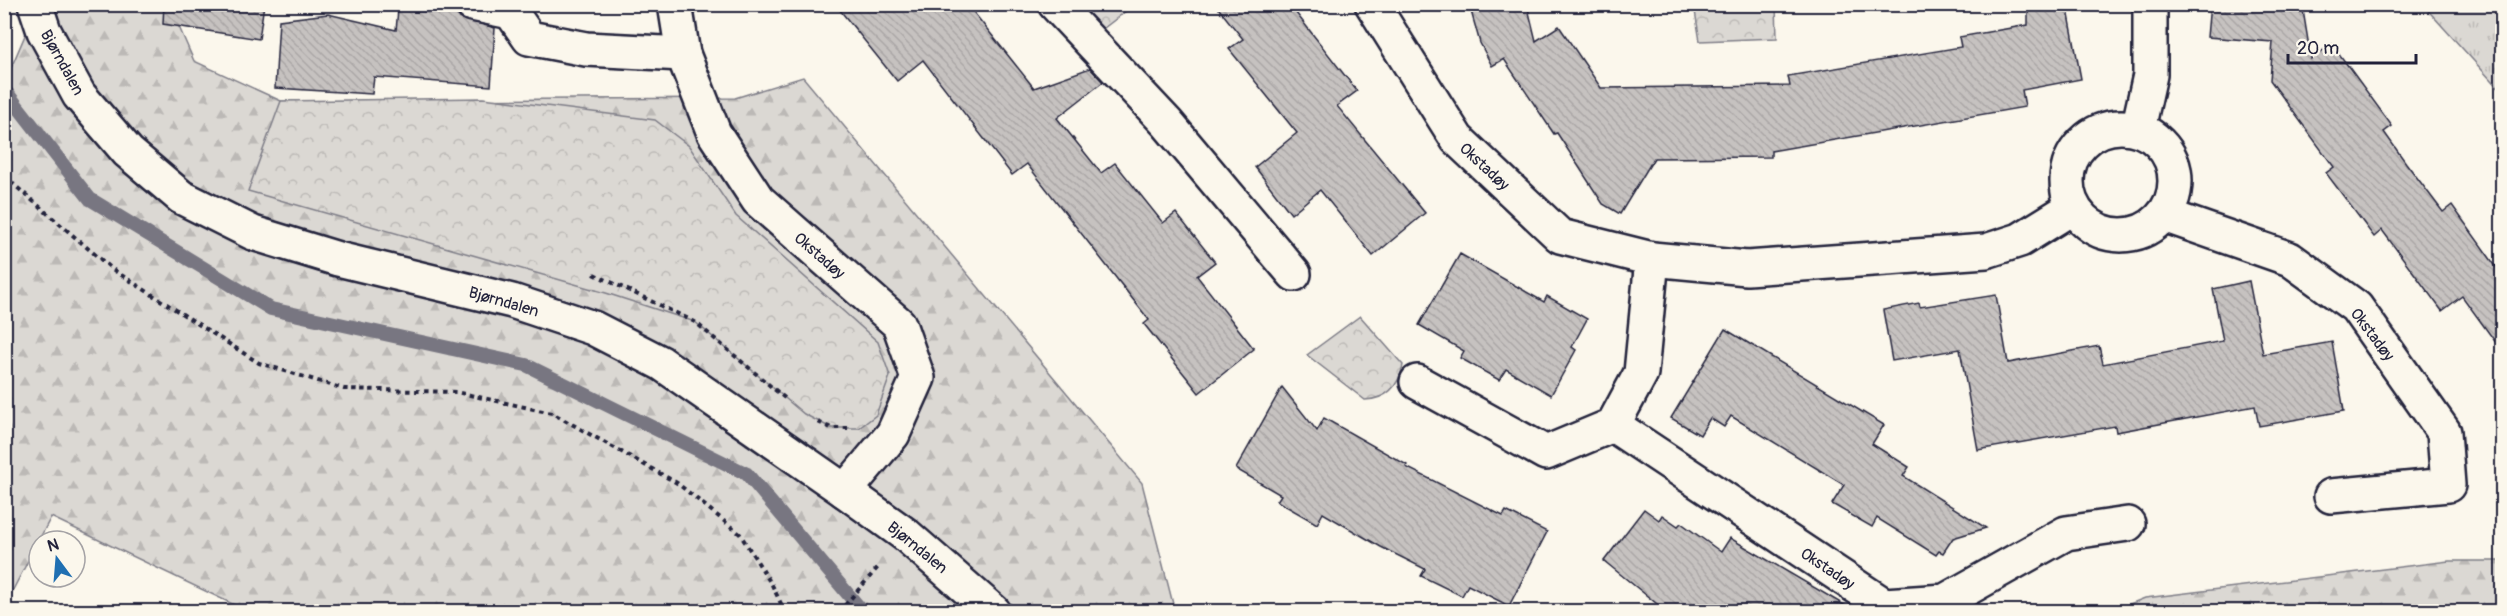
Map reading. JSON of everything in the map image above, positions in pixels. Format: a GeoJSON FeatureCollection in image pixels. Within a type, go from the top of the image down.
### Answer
{"type":"FeatureCollection","features":[{"type":"Feature","properties":{"kind":"street","name":"Bjørndalen"},"geometry":{"type":"LineString","coordinates":[[35,4],[44,31],[79,95],[128,152],[181,197],[253,233],[338,259],[512,302],[593,328],[661,363],[845,491],[906,535],[994,612]]}},
{"type":"Feature","properties":{"kind":"street"},"geometry":{"type":"LineString","coordinates":[[472,4],[511,12],[529,38],[586,49],[683,54]]}},
{"type":"Feature","properties":{"kind":"street","name":"Okstadøy"},"geometry":{"type":"LineString","coordinates":[[675,4],[683,54],[714,133],[758,200],[899,324],[918,378],[893,434],[845,491]]}},
{"type":"Feature","properties":{"kind":"street"},"geometry":{"type":"LineString","coordinates":[[1055,4],[1167,123],[1294,274]]}},
{"type":"Feature","properties":{"kind":"street","name":"Okstadøy"},"geometry":{"type":"LineString","coordinates":[[1372,4],[1457,139],[1560,236],[1652,259],[1747,268],[1986,251],[2020,240],[2073,207]]}},
{"type":"Feature","properties":{"kind":"street"},"geometry":{"type":"LineString","coordinates":[[2138,129],[2150,75],[2151,4]]}},
{"type":"Feature","properties":{"kind":"street"},"geometry":{"type":"LineString","coordinates":[[2112,127],[2138,129],[2157,140],[2169,155],[2176,176],[2174,196],[2164,215],[2148,228],[2128,235],[2106,234],[2087,224],[2073,207],[2066,182],[2072,157],[2088,137],[2112,127]]}},
{"type":"Feature","properties":{"kind":"street","name":"Okstadøy"},"geometry":{"type":"LineString","coordinates":[[2164,215],[2290,259],[2356,307],[2444,432],[2448,485],[2331,496]]}},
{"type":"Feature","properties":{"kind":"street"},"geometry":{"type":"LineString","coordinates":[[1417,382],[1546,453],[1613,425],[1641,374],[1652,259]]}},
{"type":"Feature","properties":{"kind":"street","name":"Okstadøy"},"geometry":{"type":"LineString","coordinates":[[1613,425],[1884,605],[1945,601],[2066,533],[2128,524]]}},
{"type":"Feature","properties":{"kind":"path"},"geometry":{"type":"LineString","coordinates":[[4,176],[112,269],[260,363],[344,389],[456,392],[552,413],[677,483],[740,534],[772,585],[785,612]]}},
{"type":"Feature","properties":{"kind":"path"},"geometry":{"type":"LineString","coordinates":[[594,274],[695,322],[794,406]]}},
{"type":"Feature","properties":{"kind":"path"},"geometry":{"type":"LineString","coordinates":[[813,419],[831,428],[859,428]]}},
{"type":"Feature","properties":{"kind":"path"},"geometry":{"type":"LineString","coordinates":[[839,612],[876,570]]}},
{"type":"Feature","properties":{"kind":"green space"},"geometry":{"type":"Polygon","coordinates":[[[169,4],[194,61],[281,101],[735,98],[803,77],[1142,483],[1174,608],[1184,611],[247,611],[87,534],[87,529],[76,529],[51,517],[45,529],[27,529],[27,563],[5,605],[5,82],[38,5],[169,4]]]}},
{"type":"Feature","properties":{"kind":"green space"},"geometry":{"type":"Polygon","coordinates":[[[1074,5],[1134,5],[1100,31],[1074,5]]]}},
{"type":"Feature","properties":{"kind":"green space"},"geometry":{"type":"Polygon","coordinates":[[[1694,5],[1776,5],[1777,38],[1700,41],[1694,5]]]}},
{"type":"Feature","properties":{"kind":"green space"},"geometry":{"type":"Polygon","coordinates":[[[2423,5],[2502,5],[2502,92],[2423,5]]]}},
{"type":"Feature","properties":{"kind":"green space"},"geometry":{"type":"Polygon","coordinates":[[[483,98],[655,120],[689,146],[736,216],[878,342],[890,376],[876,415],[859,428],[831,428],[804,414],[695,322],[606,293],[248,191],[281,101],[483,98]]]}},
{"type":"Feature","properties":{"kind":"green space"},"geometry":{"type":"Polygon","coordinates":[[[1360,316],[1403,365],[1391,390],[1380,397],[1365,400],[1307,355],[1360,316]]]}},
{"type":"Feature","properties":{"kind":"green space"},"geometry":{"type":"Polygon","coordinates":[[[2449,561],[2502,561],[2502,611],[2112,611],[2145,598],[2449,561]]]}},
{"type":"Feature","properties":{"kind":"building"},"geometry":{"type":"Polygon","coordinates":[[[164,4],[264,4],[259,39],[163,24],[164,4]]]}},
{"type":"Feature","properties":{"kind":"building"},"geometry":{"type":"Polygon","coordinates":[[[434,4],[454,7],[460,18],[495,28],[491,86],[374,77],[372,94],[275,88],[279,20],[328,14],[396,30],[398,10],[434,12],[434,4]]]}},
{"type":"Feature","properties":{"kind":"building"},"geometry":{"type":"Polygon","coordinates":[[[835,4],[967,4],[1034,88],[1090,68],[1103,82],[1057,118],[1101,173],[1115,163],[1163,223],[1176,213],[1215,262],[1197,276],[1254,349],[1199,393],[1144,324],[1149,320],[1027,164],[1012,175],[923,60],[897,81],[835,4]]]}},
{"type":"Feature","properties":{"kind":"building"},"geometry":{"type":"Polygon","coordinates":[[[1215,4],[1289,4],[1357,91],[1337,106],[1425,213],[1373,256],[1320,190],[1291,214],[1255,167],[1297,133],[1229,49],[1243,39],[1215,4]]]}},
{"type":"Feature","properties":{"kind":"building"},"geometry":{"type":"Polygon","coordinates":[[[1469,4],[1527,4],[1536,41],[1559,26],[1601,88],[1790,86],[1788,76],[1961,47],[1959,37],[2028,25],[2028,4],[2067,4],[2081,79],[2022,90],[2025,107],[1771,151],[1771,157],[1654,158],[1620,214],[1603,204],[1557,133],[1554,134],[1504,59],[1492,66],[1480,43],[1469,4]]]}},
{"type":"Feature","properties":{"kind":"building"},"geometry":{"type":"Polygon","coordinates":[[[2210,4],[2302,4],[2311,59],[2332,44],[2392,126],[2384,132],[2406,163],[2443,212],[2452,205],[2502,275],[2502,351],[2462,296],[2442,311],[2382,230],[2374,237],[2326,173],[2334,167],[2270,80],[2273,42],[2207,37],[2210,4]]]}},
{"type":"Feature","properties":{"kind":"building"},"geometry":{"type":"Polygon","coordinates":[[[1460,254],[1544,302],[1547,296],[1587,319],[1572,347],[1576,350],[1551,395],[1506,369],[1499,380],[1460,358],[1464,351],[1419,325],[1460,254]]]}},
{"type":"Feature","properties":{"kind":"building"},"geometry":{"type":"Polygon","coordinates":[[[2249,281],[2263,354],[2332,342],[2344,411],[2259,426],[2255,406],[2116,432],[2115,426],[1978,450],[1960,349],[1892,361],[1883,310],[1919,303],[1920,307],[1996,295],[2008,363],[2099,346],[2103,364],[2223,341],[2213,289],[2249,281]]]}},
{"type":"Feature","properties":{"kind":"building"},"geometry":{"type":"Polygon","coordinates":[[[1725,329],[1884,425],[1872,444],[1909,467],[1903,476],[1986,528],[1953,538],[1943,553],[1939,551],[1936,555],[1877,518],[1872,527],[1832,504],[1844,485],[1731,416],[1724,427],[1710,418],[1700,435],[1671,418],[1725,329]]]}},
{"type":"Feature","properties":{"kind":"building"},"geometry":{"type":"Polygon","coordinates":[[[1282,387],[1317,431],[1324,418],[1407,465],[1406,467],[1503,516],[1506,511],[1547,532],[1509,606],[1468,585],[1462,596],[1421,576],[1425,569],[1381,547],[1323,513],[1317,524],[1277,501],[1281,495],[1236,469],[1282,387]]]}},
{"type":"Feature","properties":{"kind":"building"},"geometry":{"type":"Polygon","coordinates":[[[1644,509],[1659,520],[1662,515],[1678,526],[1681,523],[1721,552],[1730,538],[1856,612],[1667,612],[1604,561],[1644,509]]]}},
{"type":"Feature","properties":{"kind":"waterway"},"geometry":{"type":"LineString","coordinates":[[4,89],[90,199],[271,309],[526,365],[747,474],[863,612]]}}]}
